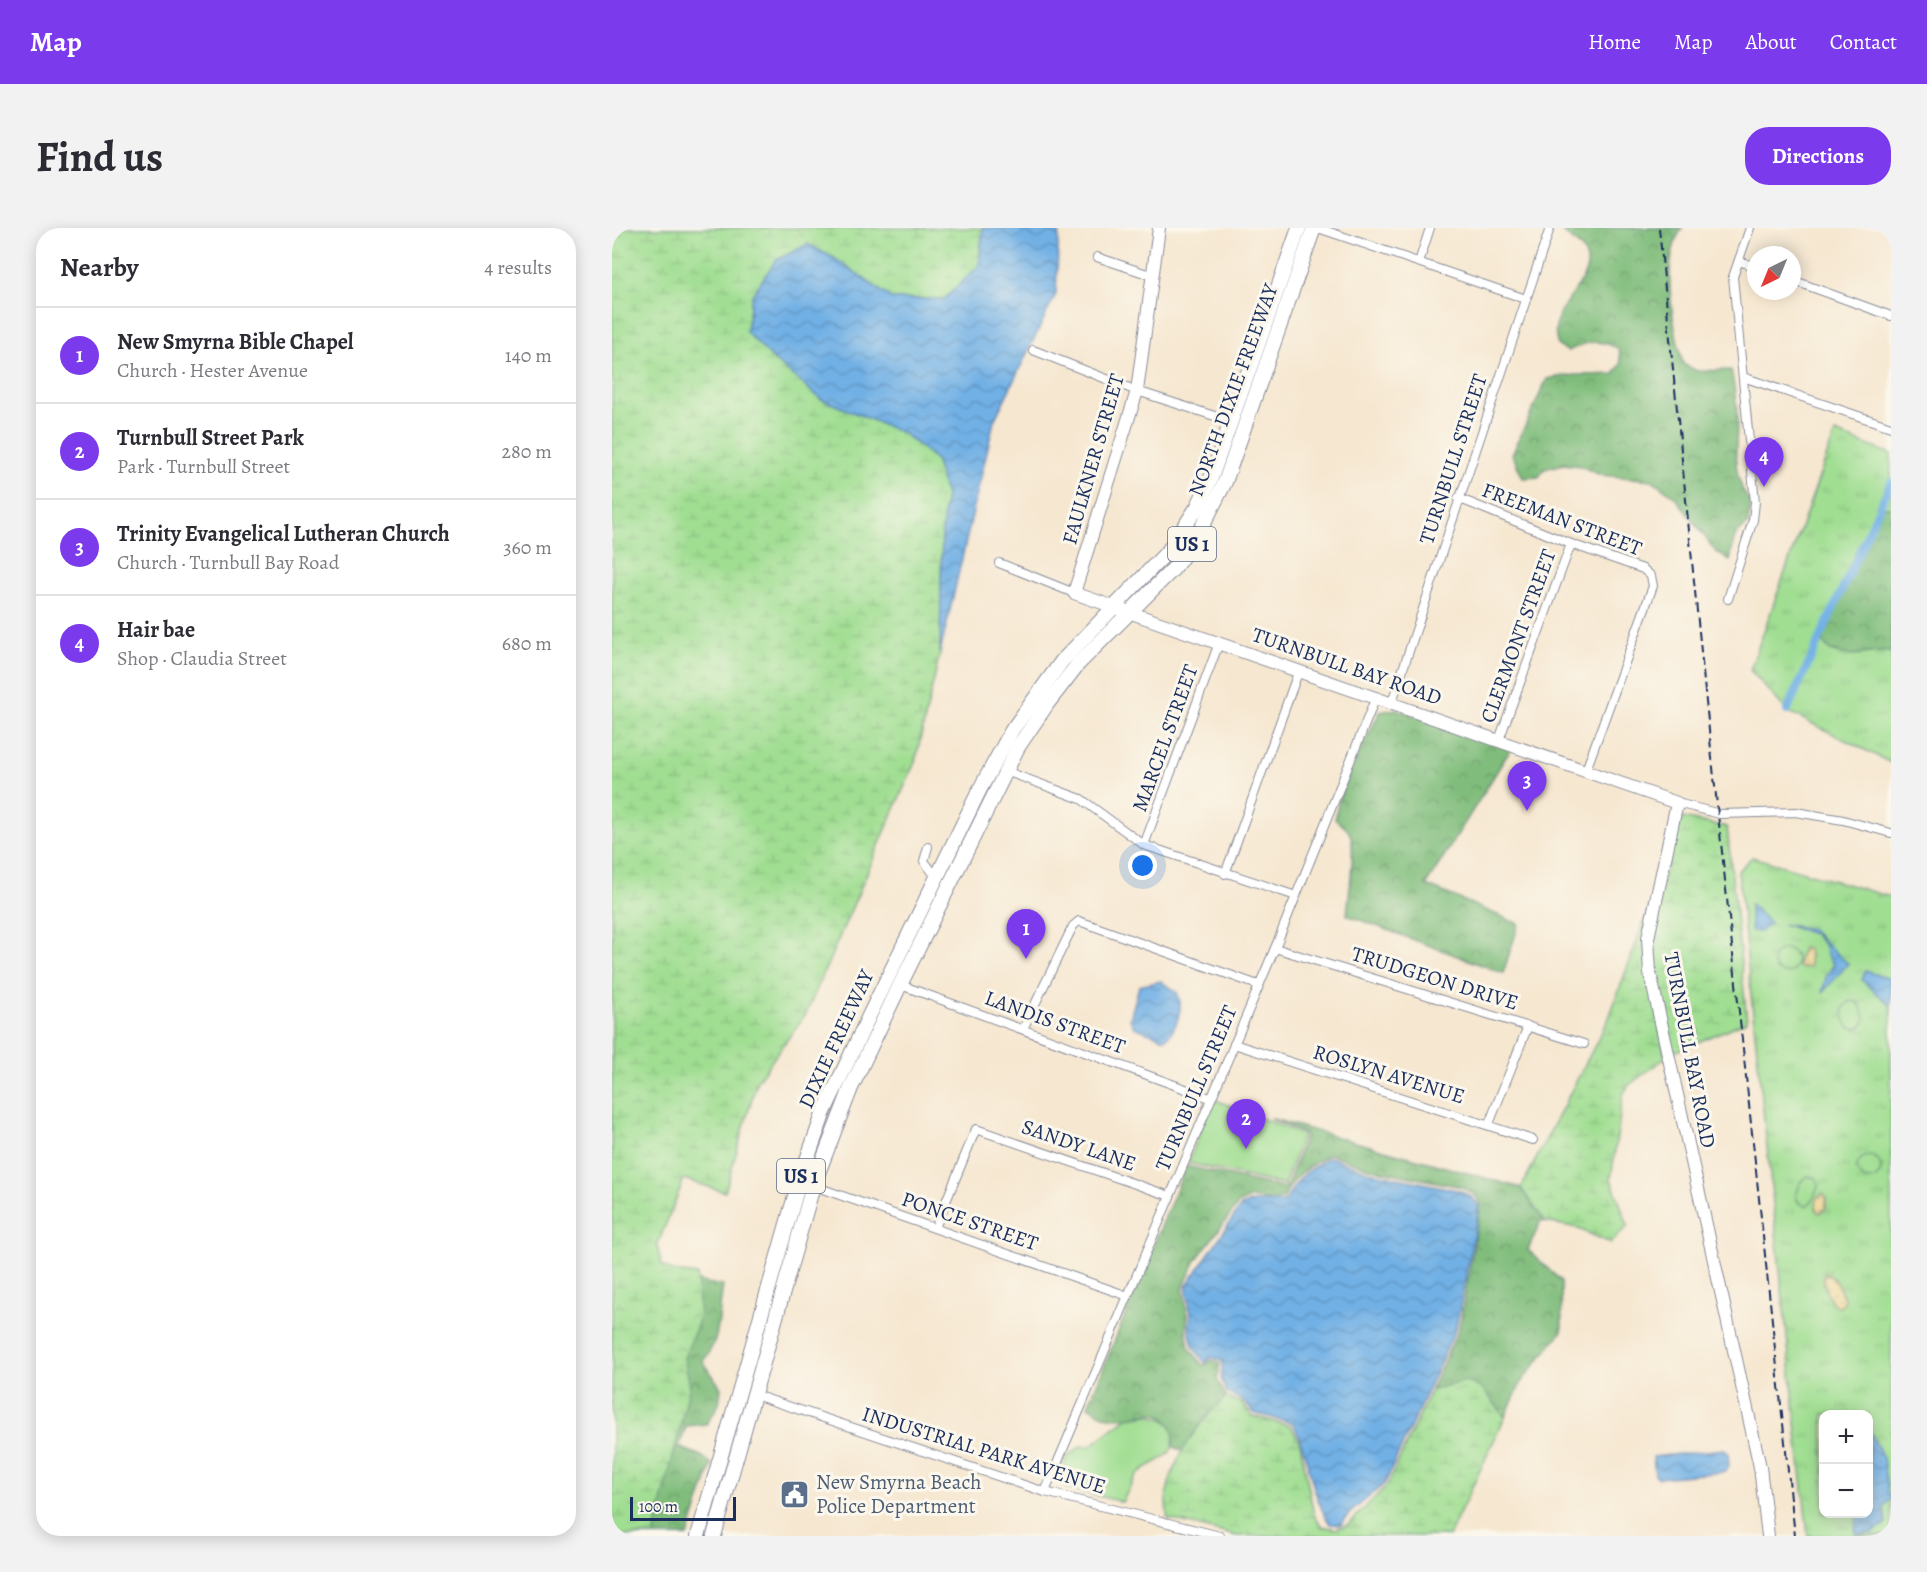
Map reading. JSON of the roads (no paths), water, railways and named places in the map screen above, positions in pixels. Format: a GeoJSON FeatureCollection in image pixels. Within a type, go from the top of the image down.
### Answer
{"type":"FeatureCollection","features":[{"type":"Feature","properties":{"kind":"main road","name":"NORTH DIXIE FREEWAY"},"geometry":{"type":"LineString","coordinates":[[1113,607],[1151,572],[1186,527],[1211,478],[1299,228]]}},
{"type":"Feature","properties":{"kind":"main road","name":"NORTH DIXIE FREEWAY"},"geometry":{"type":"LineString","coordinates":[[1129,612],[1174,568],[1198,535],[1225,482],[1316,228]]}},
{"type":"Feature","properties":{"kind":"main road","name":"DIXIE FREEWAY"},"geometry":{"type":"LineString","coordinates":[[806,1184],[900,985],[1020,717],[1048,678],[1113,607]]}},
{"type":"Feature","properties":{"kind":"main road","name":"DIXIE FREEWAY"},"geometry":{"type":"LineString","coordinates":[[714,1536],[747,1392],[806,1184],[838,1082],[937,878],[998,769],[1063,682],[1092,648],[1129,612]]}},
{"type":"Feature","properties":{"kind":"main road","name":"DIXIE FREEWAY"},"geometry":{"type":"LineString","coordinates":[[698,1536],[747,1392]]}},
{"type":"Feature","properties":{"kind":"street","name":"FAULKNER STREET"},"geometry":{"type":"LineString","coordinates":[[1074,593],[1137,391],[1159,228]]}},
{"type":"Feature","properties":{"kind":"street"},"geometry":{"type":"LineString","coordinates":[[1316,228],[1526,299]]}},
{"type":"Feature","properties":{"kind":"street"},"geometry":{"type":"LineString","coordinates":[[1419,262],[1430,228]]}},
{"type":"Feature","properties":{"kind":"street","name":"TURNBULL STREET"},"geometry":{"type":"LineString","coordinates":[[1392,702],[1458,498],[1550,228]]}},
{"type":"Feature","properties":{"kind":"street"},"geometry":{"type":"LineString","coordinates":[[1728,599],[1753,520],[1755,502],[1733,277],[1750,228]]}},
{"type":"Feature","properties":{"kind":"street"},"geometry":{"type":"LineString","coordinates":[[1097,257],[1153,276]]}},
{"type":"Feature","properties":{"kind":"street"},"geometry":{"type":"LineString","coordinates":[[1739,261],[1747,264]]}},
{"type":"Feature","properties":{"kind":"street"},"geometry":{"type":"LineString","coordinates":[[1801,283],[1891,316]]}},
{"type":"Feature","properties":{"kind":"street"},"geometry":{"type":"LineString","coordinates":[[1033,350],[1137,391],[1245,426]]}},
{"type":"Feature","properties":{"kind":"street"},"geometry":{"type":"LineString","coordinates":[[1743,378],[1891,428]]}},
{"type":"Feature","properties":{"kind":"street","name":"FREEMAN STREET"},"geometry":{"type":"LineString","coordinates":[[1458,498],[1571,544],[1643,568],[1650,576],[1653,586],[1586,770]]}},
{"type":"Feature","properties":{"kind":"street","name":"CLERMONT STREET"},"geometry":{"type":"LineString","coordinates":[[1499,740],[1571,544]]}},
{"type":"Feature","properties":{"kind":"street"},"geometry":{"type":"LineString","coordinates":[[999,563],[1074,593]]}},
{"type":"Feature","properties":{"kind":"street","name":"TURNBULL BAY ROAD"},"geometry":{"type":"LineString","coordinates":[[1074,593],[1677,803],[1648,938],[1650,973],[1760,1467],[1768,1536]]}},
{"type":"Feature","properties":{"kind":"street","name":"MARCEL STREET"},"geometry":{"type":"LineString","coordinates":[[1144,845],[1219,643]]}},
{"type":"Feature","properties":{"kind":"street"},"geometry":{"type":"LineString","coordinates":[[1225,874],[1299,670]]}},
{"type":"Feature","properties":{"kind":"street","name":"TURNBULL STREET"},"geometry":{"type":"LineString","coordinates":[[1045,1492],[1275,948],[1376,697]]}},
{"type":"Feature","properties":{"kind":"street"},"geometry":{"type":"LineString","coordinates":[[998,769],[1081,799],[1144,845],[1296,896]]}},
{"type":"Feature","properties":{"kind":"street"},"geometry":{"type":"LineString","coordinates":[[1677,803],[1720,814],[1803,814],[1844,820],[1891,833]]}},
{"type":"Feature","properties":{"kind":"street"},"geometry":{"type":"LineString","coordinates":[[928,847],[924,861],[937,878]]}},
{"type":"Feature","properties":{"kind":"street"},"geometry":{"type":"LineString","coordinates":[[1023,1029],[1072,926],[1079,921],[1258,985]]}},
{"type":"Feature","properties":{"kind":"street","name":"TRUDGEON DRIVE"},"geometry":{"type":"LineString","coordinates":[[1275,948],[1584,1044]]}},
{"type":"Feature","properties":{"kind":"street","name":"LANDIS STREET"},"geometry":{"type":"LineString","coordinates":[[887,980],[1210,1098]]}},
{"type":"Feature","properties":{"kind":"street"},"geometry":{"type":"LineString","coordinates":[[1489,1124],[1528,1026]]}},
{"type":"Feature","properties":{"kind":"street","name":"ROSLYN AVENUE"},"geometry":{"type":"LineString","coordinates":[[1234,1044],[1533,1140]]}},
{"type":"Feature","properties":{"kind":"street","name":"SANDY LANE"},"geometry":{"type":"LineString","coordinates":[[935,1228],[976,1129],[1170,1196]]}},
{"type":"Feature","properties":{"kind":"street","name":"PONCE STREET"},"geometry":{"type":"LineString","coordinates":[[806,1184],[1128,1296]]}},
{"type":"Feature","properties":{"kind":"street","name":"INDUSTRIAL PARK AVENUE"},"geometry":{"type":"LineString","coordinates":[[747,1392],[1045,1492],[1220,1536]]}},
{"type":"Feature","properties":{"kind":"water"},"geometry":{"type":"Polygon","coordinates":[[[983,228],[1059,228],[1056,294],[994,421],[940,653],[942,530],[946,495],[935,459],[903,433],[821,399],[775,361],[746,332],[752,295],[776,260],[808,244],[842,263],[892,299],[944,299],[979,266],[983,228]]]}},
{"type":"Feature","properties":{"kind":"water"},"geometry":{"type":"Polygon","coordinates":[[[1750,904],[1770,923],[1760,932],[1751,931],[1750,904]]]}},
{"type":"Feature","properties":{"kind":"water"},"geometry":{"type":"Polygon","coordinates":[[[1782,924],[1811,929],[1848,964],[1822,993],[1827,974],[1834,965],[1827,955],[1825,946],[1814,934],[1782,924]]]}},
{"type":"Feature","properties":{"kind":"water"},"geometry":{"type":"Polygon","coordinates":[[[1865,971],[1891,979],[1891,1006],[1862,980],[1865,971]]]}},
{"type":"Feature","properties":{"kind":"water"},"geometry":{"type":"Polygon","coordinates":[[[1161,981],[1177,993],[1180,1005],[1176,1024],[1165,1039],[1134,1027],[1130,1019],[1139,986],[1161,981]]]}},
{"type":"Feature","properties":{"kind":"water"},"geometry":{"type":"Polygon","coordinates":[[[1330,1157],[1370,1172],[1461,1191],[1473,1198],[1479,1207],[1456,1328],[1385,1483],[1349,1514],[1341,1525],[1330,1524],[1323,1512],[1293,1423],[1254,1413],[1244,1401],[1227,1393],[1221,1378],[1223,1362],[1212,1357],[1205,1363],[1193,1346],[1189,1330],[1191,1314],[1186,1287],[1241,1206],[1252,1202],[1286,1201],[1289,1193],[1304,1175],[1330,1157]]]}},
{"type":"Feature","properties":{"kind":"water"},"geometry":{"type":"Polygon","coordinates":[[[1873,1437],[1883,1458],[1888,1494],[1891,1497],[1884,1507],[1886,1524],[1872,1533],[1857,1534],[1855,1530],[1857,1518],[1873,1518],[1873,1437]]]}},
{"type":"Feature","properties":{"kind":"water"},"geometry":{"type":"Polygon","coordinates":[[[1724,1449],[1728,1453],[1729,1466],[1725,1472],[1658,1478],[1655,1475],[1653,1457],[1724,1449]]]}},
{"type":"Feature","properties":{"kind":"waterway"},"geometry":{"type":"LineString","coordinates":[[1787,711],[1891,482]]}},
{"type":"Feature","properties":{"kind":"railway"},"geometry":{"type":"LineString","coordinates":[[1659,228],[1706,702],[1795,1536]]}},
{"type":"Feature","properties":{"kind":"place","name":"Hair bae"},"geometry":{"type":"Point","coordinates":[1764,487]}},
{"type":"Feature","properties":{"kind":"place","name":"Trinity Evangelical Lutheran Church"},"geometry":{"type":"Point","coordinates":[1527,811]}},
{"type":"Feature","properties":{"kind":"place","name":"New Smyrna Bible Chapel"},"geometry":{"type":"Point","coordinates":[1026,959]}},
{"type":"Feature","properties":{"kind":"place","name":"Turnbull Street Park"},"geometry":{"type":"Point","coordinates":[1246,1149]}},
{"type":"Feature","properties":{"kind":"place","name":"New Smyrna Beach Police Department"},"geometry":{"type":"Point","coordinates":[795,1494]}}]}
